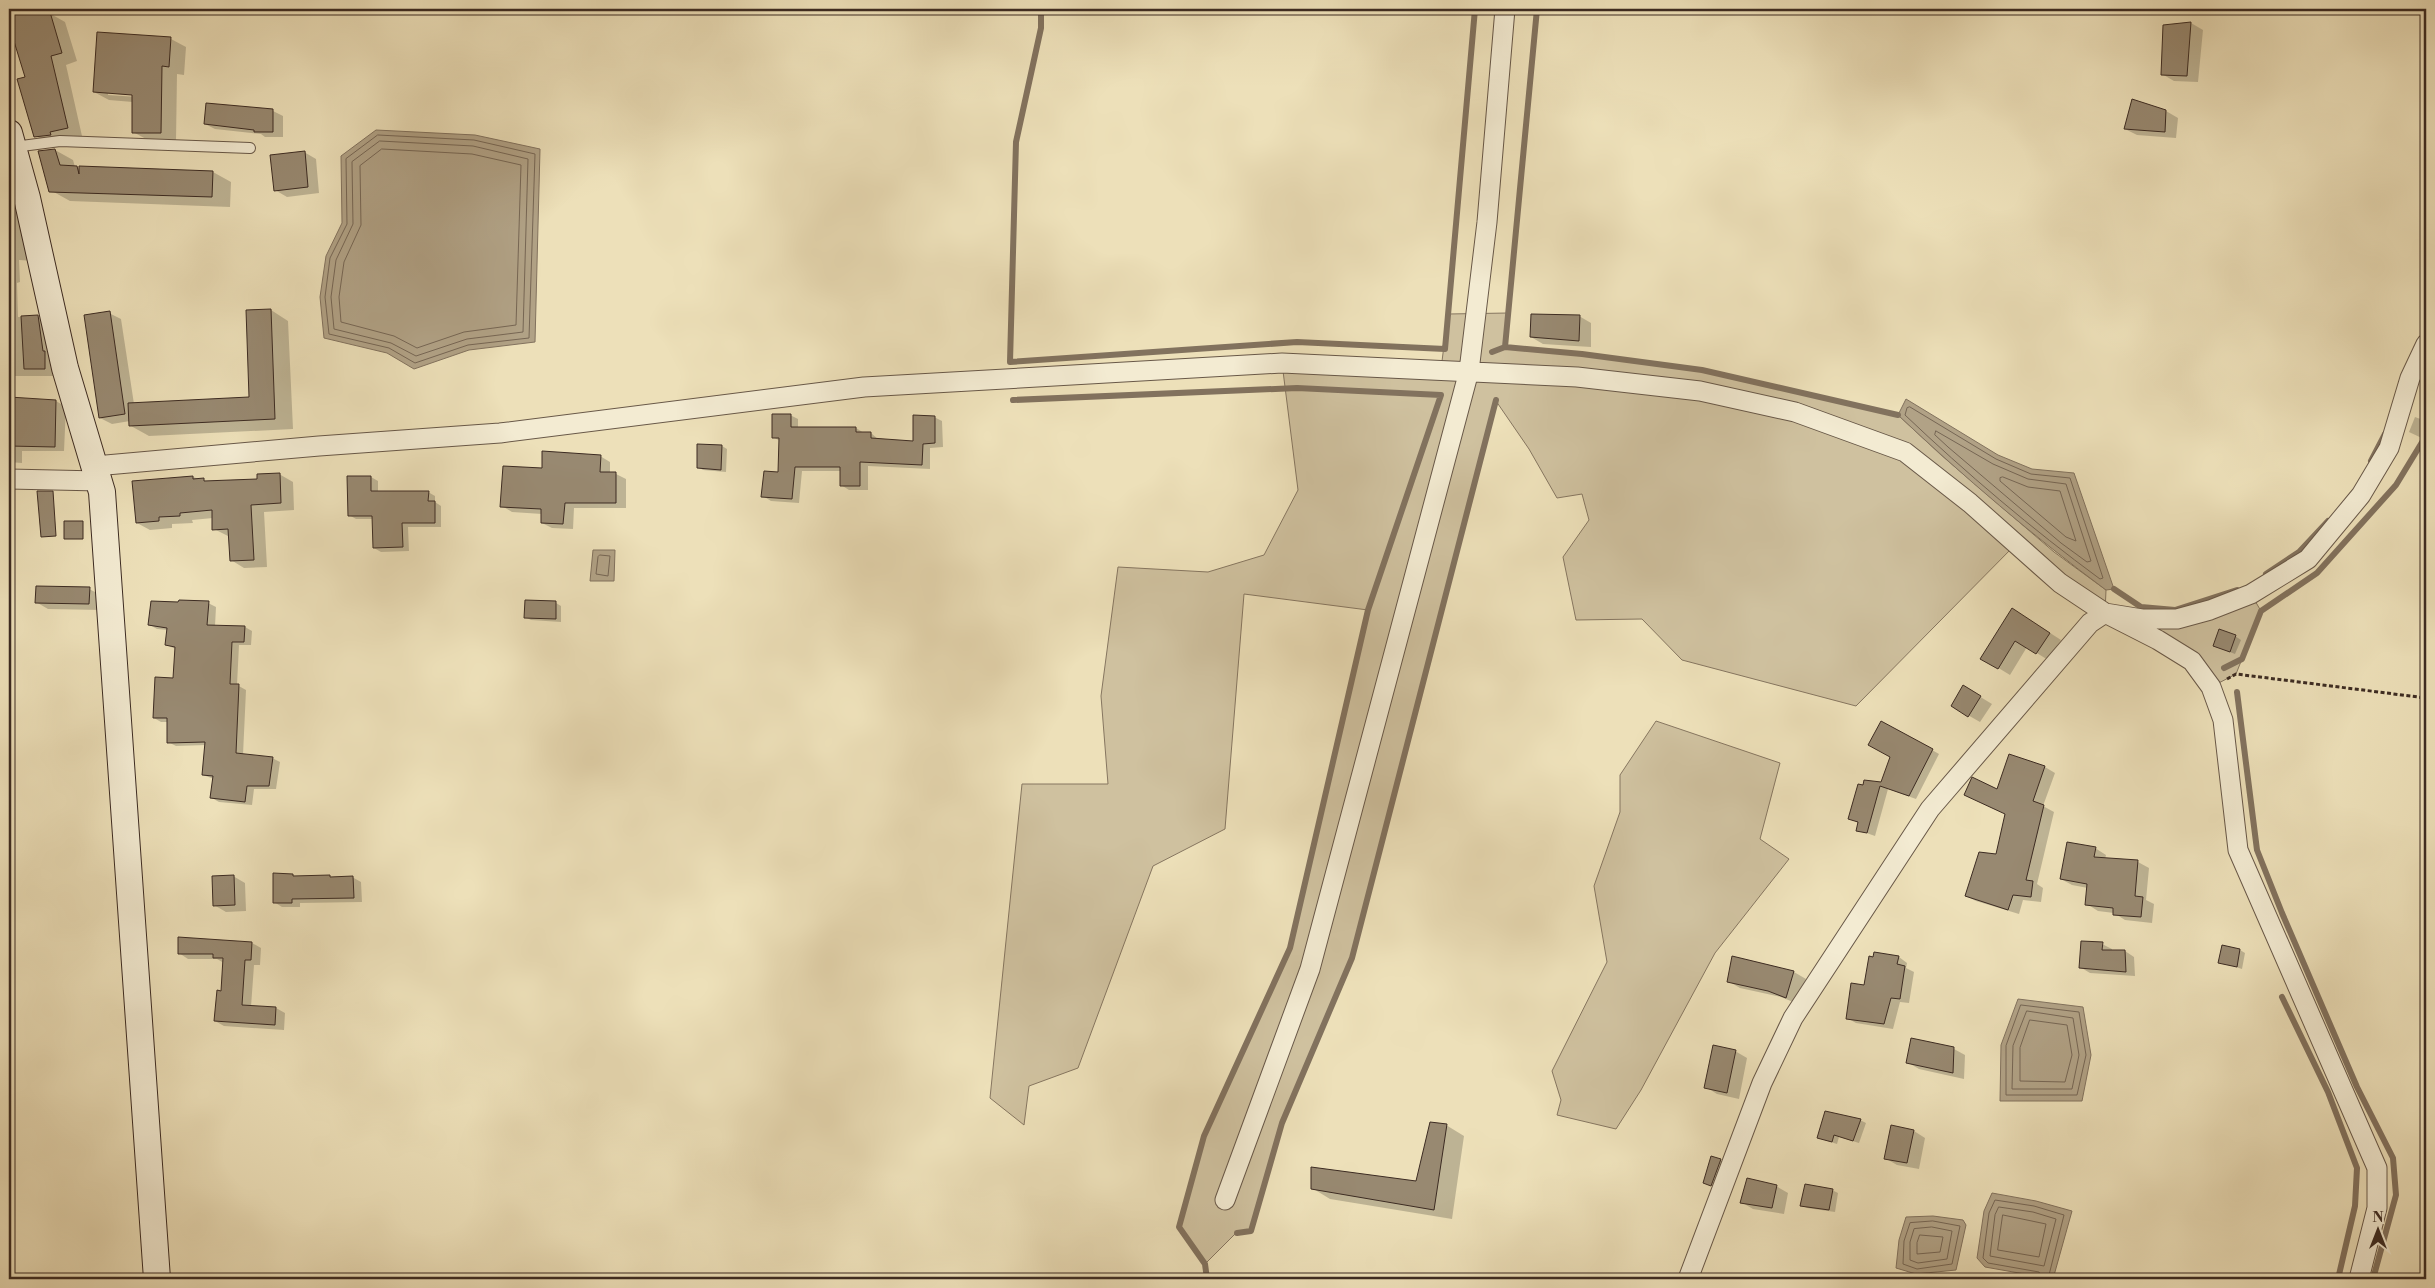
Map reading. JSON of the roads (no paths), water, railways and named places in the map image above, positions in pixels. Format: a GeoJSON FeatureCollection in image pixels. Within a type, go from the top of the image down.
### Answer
{"type":"FeatureCollection","features":[{"type":"Feature","properties":{"kind":"street"},"geometry":{"type":"LineString","coordinates":[[1225,1200],[1310,969],[1469,371],[1486,222],[1505,9]]}},
{"type":"Feature","properties":{"kind":"street"},"geometry":{"type":"LineString","coordinates":[[11,140],[27,198],[65,368],[102,492],[157,1279]]}},
{"type":"Feature","properties":{"kind":"street"},"geometry":{"type":"LineString","coordinates":[[1688,1279],[1762,1083],[1794,1018],[1930,809],[2090,623],[2105,613],[2142,619],[2176,619],[2210,610],[2251,594],[2308,559],[2361,494],[2389,448],[2410,378],[2426,344]]}},
{"type":"Feature","properties":{"kind":"street"},"geometry":{"type":"LineString","coordinates":[[9,478],[97,474],[319,446],[500,433],[864,387],[1282,364],[1577,377],[1700,391],[1795,412],[1905,452],[1970,502],[2060,583],[2105,613],[2158,640],[2192,661],[2211,687],[2222,720],[2238,850],[2377,1168],[2377,1208],[2359,1279]]}},
{"type":"Feature","properties":{"kind":"lane"},"geometry":{"type":"LineString","coordinates":[[11,140],[250,148]]}},
{"type":"Feature","properties":{"kind":"water"},"geometry":{"type":"Polygon","coordinates":[[[376,130],[475,135],[540,149],[535,342],[469,350],[414,369],[387,353],[324,338],[320,297],[326,256],[342,223],[341,156],[376,130]]]}},
{"type":"Feature","properties":{"kind":"water"},"geometry":{"type":"Polygon","coordinates":[[[1906,399],[1998,455],[2032,469],[2074,473],[2114,589],[2106,590],[2052,549],[1999,506],[1923,438],[1898,415],[1906,399]]]}},
{"type":"Feature","properties":{"kind":"water"},"geometry":{"type":"Polygon","coordinates":[[[593,550],[615,550],[614,581],[590,581],[593,550]]]}},
{"type":"Feature","properties":{"kind":"water"},"geometry":{"type":"Polygon","coordinates":[[[2018,999],[2083,1007],[2091,1055],[2082,1101],[2000,1101],[2001,1045],[2018,999]]]}},
{"type":"Feature","properties":{"kind":"water"},"geometry":{"type":"Polygon","coordinates":[[[1992,1193],[2036,1201],[2072,1211],[2053,1279],[1985,1267],[1977,1258],[1984,1211],[1992,1193]]]}},
{"type":"Feature","properties":{"kind":"water"},"geometry":{"type":"Polygon","coordinates":[[[1933,1216],[1963,1220],[1966,1225],[1956,1270],[1916,1274],[1896,1268],[1899,1240],[1906,1217],[1933,1216]]]}},
{"type":"Feature","properties":{"kind":"waterway"},"geometry":{"type":"LineString","coordinates":[[1041,9],[1041,28],[1016,142],[1010,362],[1297,342],[1445,349],[1475,9]]}},
{"type":"Feature","properties":{"kind":"waterway"},"geometry":{"type":"LineString","coordinates":[[1537,9],[1505,347],[1582,354],[1702,370],[1898,415]]}},
{"type":"Feature","properties":{"kind":"waterway"},"geometry":{"type":"LineString","coordinates":[[1492,352],[1505,347]]}},
{"type":"Feature","properties":{"kind":"waterway"},"geometry":{"type":"LineString","coordinates":[[1013,400],[1297,388],[1441,395],[1368,610],[1290,948],[1204,1136],[1179,1227],[1205,1264],[1207,1279]]}},
{"type":"Feature","properties":{"kind":"waterway"},"geometry":{"type":"LineString","coordinates":[[1237,1233],[1251,1231],[1282,1123],[1352,958],[1496,400]]}},
{"type":"Feature","properties":{"kind":"waterway"},"geometry":{"type":"LineString","coordinates":[[2371,461],[2385,434]]}},
{"type":"Feature","properties":{"kind":"waterway"},"geometry":{"type":"LineString","coordinates":[[2224,668],[2242,659],[2261,611],[2317,573],[2396,485],[2424,439]]}},
{"type":"Feature","properties":{"kind":"waterway"},"geometry":{"type":"LineString","coordinates":[[2266,574],[2299,552],[2328,521]]}},
{"type":"Feature","properties":{"kind":"waterway"},"geometry":{"type":"LineString","coordinates":[[2114,589],[2141,607],[2175,610],[2237,590]]}},
{"type":"Feature","properties":{"kind":"waterway"},"geometry":{"type":"LineString","coordinates":[[2237,692],[2257,850],[2357,1087],[2393,1158],[2396,1195],[2373,1279]]}},
{"type":"Feature","properties":{"kind":"waterway"},"geometry":{"type":"LineString","coordinates":[[2282,997],[2328,1092],[2357,1168],[2355,1206],[2338,1279]]}}]}
